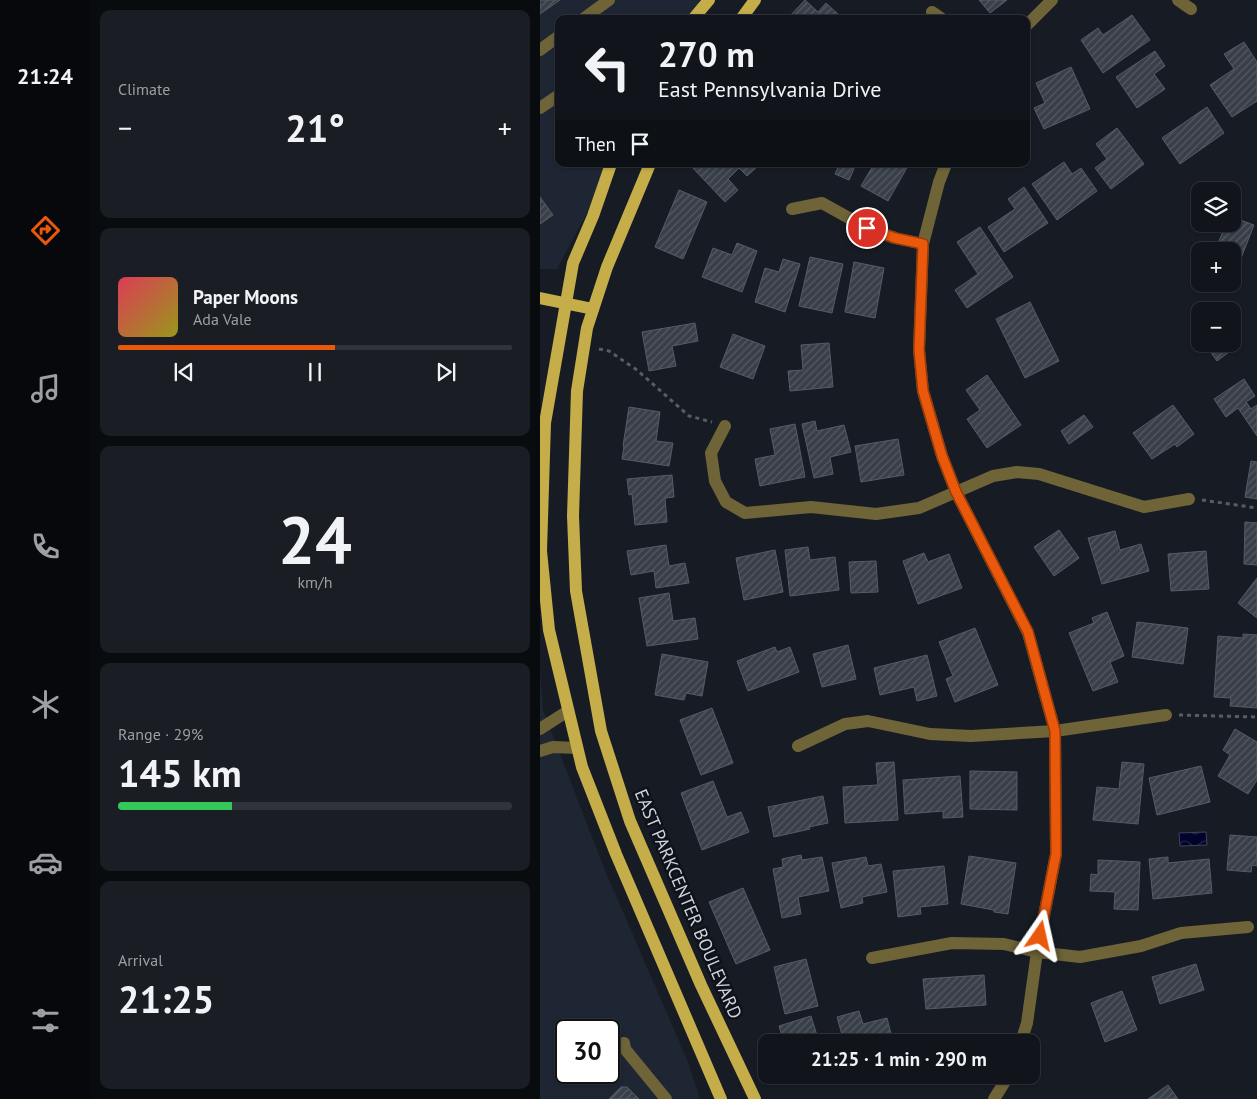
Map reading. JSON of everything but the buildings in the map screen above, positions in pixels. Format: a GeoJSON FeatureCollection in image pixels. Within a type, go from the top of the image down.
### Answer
{"type":"FeatureCollection","features":[{"type":"Feature","properties":{"kind":"main road"},"geometry":{"type":"LineString","coordinates":[[696,15],[708,0]]}},
{"type":"Feature","properties":{"kind":"main road"},"geometry":{"type":"LineString","coordinates":[[744,15],[754,0]]}},
{"type":"Feature","properties":{"kind":"main road"},"geometry":{"type":"LineString","coordinates":[[610,167],[593,216],[573,263],[545,423],[542,551],[549,630],[582,768],[616,854],[721,1099]]}},
{"type":"Feature","properties":{"kind":"main road","name":"EAST PARKCENTER BOULEVARD"},"geometry":{"type":"LineString","coordinates":[[649,167],[607,267],[587,328],[578,391],[573,516],[576,591],[601,731],[630,821],[701,985],[755,1099]]}},
{"type":"Feature","properties":{"kind":"main road"},"geometry":{"type":"LineString","coordinates":[[540,298],[593,309]]}},
{"type":"Feature","properties":{"kind":"street"},"geometry":{"type":"LineString","coordinates":[[588,15],[609,0]]}},
{"type":"Feature","properties":{"kind":"street"},"geometry":{"type":"LineString","coordinates":[[1030,22],[1052,0]]}},
{"type":"Feature","properties":{"kind":"street"},"geometry":{"type":"LineString","coordinates":[[1178,0],[1191,9]]}},
{"type":"Feature","properties":{"kind":"street"},"geometry":{"type":"LineString","coordinates":[[540,50],[555,39]]}},
{"type":"Feature","properties":{"kind":"street"},"geometry":{"type":"LineString","coordinates":[[540,108],[555,98]]}},
{"type":"Feature","properties":{"kind":"street"},"geometry":{"type":"LineString","coordinates":[[945,167],[939,182],[923,244],[919,350],[923,391],[942,456],[956,492],[1028,632],[1055,731],[1056,854],[1036,952],[1027,1023],[1024,1034]]}},
{"type":"Feature","properties":{"kind":"street"},"geometry":{"type":"LineString","coordinates":[[792,209],[822,203],[867,228],[895,238],[923,244]]}},
{"type":"Feature","properties":{"kind":"street"},"geometry":{"type":"LineString","coordinates":[[725,426],[711,453],[715,481],[726,502],[745,513],[766,513],[811,507],[876,514],[919,508],[993,476],[1017,472],[1038,474],[1144,507],[1189,499]]}},
{"type":"Feature","properties":{"kind":"street"},"geometry":{"type":"LineString","coordinates":[[540,729],[568,711]]}},
{"type":"Feature","properties":{"kind":"street"},"geometry":{"type":"LineString","coordinates":[[798,746],[845,724],[868,721],[930,734],[971,736],[1055,731],[1166,715]]}},
{"type":"Feature","properties":{"kind":"street"},"geometry":{"type":"LineString","coordinates":[[540,751],[553,748],[577,748]]}},
{"type":"Feature","properties":{"kind":"street"},"geometry":{"type":"LineString","coordinates":[[872,958],[952,943],[1004,944],[1036,952],[1080,957],[1141,946],[1181,933],[1248,927]]}},
{"type":"Feature","properties":{"kind":"street"},"geometry":{"type":"LineString","coordinates":[[624,1043],[625,1049],[666,1099]]}},
{"type":"Feature","properties":{"kind":"street"},"geometry":{"type":"LineString","coordinates":[[994,1099],[1003,1084]]}},
{"type":"Feature","properties":{"kind":"path"},"geometry":{"type":"LineString","coordinates":[[599,349],[609,351],[637,370],[689,416],[725,426]]}},
{"type":"Feature","properties":{"kind":"path"},"geometry":{"type":"LineString","coordinates":[[1189,499],[1257,508]]}},
{"type":"Feature","properties":{"kind":"path"},"geometry":{"type":"LineString","coordinates":[[1166,715],[1257,716]]}},
{"type":"Feature","properties":{"kind":"shaded area"},"geometry":{"type":"Polygon","coordinates":[[[540,0],[700,0],[692,15],[555,15],[555,167],[611,167],[557,269],[540,269],[540,0]]]}},
{"type":"Feature","properties":{"kind":"shaded area"},"geometry":{"type":"Polygon","coordinates":[[[540,671],[543,710],[604,868],[688,1062],[700,1099],[540,1099],[540,671]]]}},
{"type":"Feature","properties":{"kind":"water"},"geometry":{"type":"Polygon","coordinates":[[[1206,832],[1207,845],[1180,846],[1179,833],[1206,832]]]}},
{"type":"Feature","properties":{"kind":"route"},"geometry":{"type":"LineString","coordinates":[[867,228],[895,238],[923,244],[919,350],[923,391],[942,456],[956,492],[1028,632],[1055,731],[1056,854],[1040,936]]}}]}
